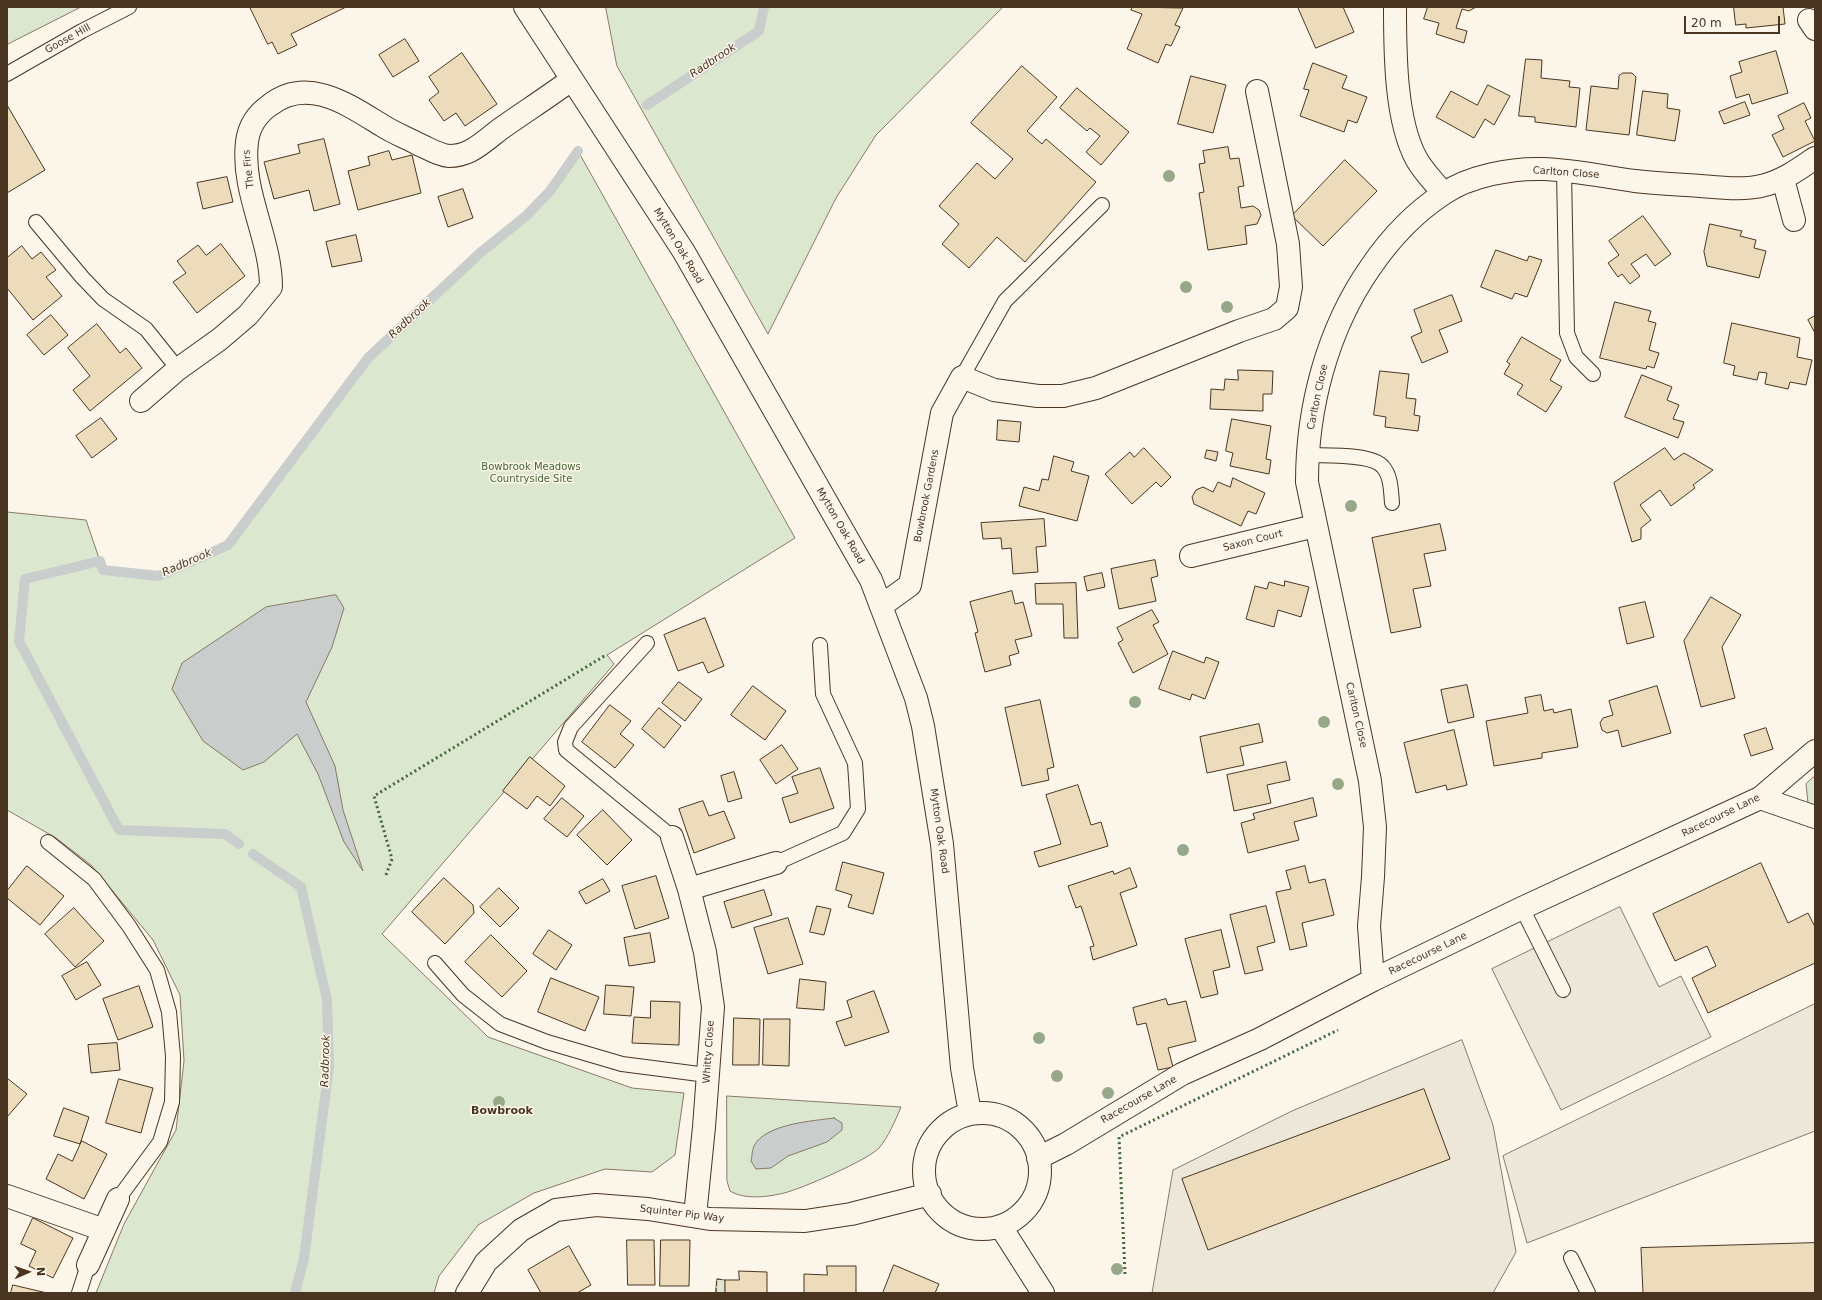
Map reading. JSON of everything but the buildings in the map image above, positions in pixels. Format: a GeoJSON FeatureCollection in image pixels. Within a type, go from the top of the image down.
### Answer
{"type":"FeatureCollection","features":[{"type":"Feature","properties":{"kind":"street","name":"Mytton Oak Road"},"geometry":{"type":"LineString","coordinates":[[525,7],[684,252],[871,580],[916,698],[923,726],[942,844],[962,1068],[970,1113]]}},
{"type":"Feature","properties":{"kind":"street"},"geometry":{"type":"LineString","coordinates":[[1395,7],[1396,72],[1404,125],[1417,160],[1443,193]]}},
{"type":"Feature","properties":{"kind":"street","name":"The Firs"},"geometry":{"type":"LineString","coordinates":[[141,401],[178,369],[220,339],[248,315],[271,287],[269,256],[251,189],[246,155],[247,140],[251,124],[270,104],[280,97],[299,93],[327,96],[343,101],[385,127],[436,152],[450,156],[470,151],[571,80]]}},
{"type":"Feature","properties":{"kind":"street"},"geometry":{"type":"LineString","coordinates":[[962,377],[994,390],[1038,396],[1063,396],[1096,388],[1238,331],[1274,319],[1286,308],[1291,287],[1288,244],[1257,91]]}},
{"type":"Feature","properties":{"kind":"street","name":"Carlton Close"},"geometry":{"type":"LineString","coordinates":[[1373,980],[1369,926],[1375,827],[1370,780],[1315,526],[1307,482],[1307,455],[1316,396],[1326,356],[1359,285],[1381,253],[1408,223],[1443,193],[1473,180],[1510,172],[1542,169],[1636,182],[1734,188],[1763,186],[1783,179],[1815,158]]}},
{"type":"Feature","properties":{"kind":"street"},"geometry":{"type":"LineString","coordinates":[[1783,179],[1794,220]]}},
{"type":"Feature","properties":{"kind":"street","name":"Bowbrook Gardens"},"geometry":{"type":"LineString","coordinates":[[881,606],[910,585],[942,413],[962,377]]}},
{"type":"Feature","properties":{"kind":"street","name":"Saxon Court"},"geometry":{"type":"LineString","coordinates":[[1191,556],[1315,526]]}},
{"type":"Feature","properties":{"kind":"street","name":"Racecourse Lane"},"geometry":{"type":"LineString","coordinates":[[1038,1158],[1066,1144],[1182,1074],[1260,1039],[1373,980],[1522,908],[1760,798],[1815,751]]}},
{"type":"Feature","properties":{"kind":"street"},"geometry":{"type":"LineString","coordinates":[[1760,798],[1815,818]]}},
{"type":"Feature","properties":{"kind":"street","name":"Whitty Close"},"geometry":{"type":"LineString","coordinates":[[672,836],[689,889],[705,952],[713,1007],[695,1216]]}},
{"type":"Feature","properties":{"kind":"street"},"geometry":{"type":"LineString","coordinates":[[689,889],[776,862]]}},
{"type":"Feature","properties":{"kind":"street"},"geometry":{"type":"LineString","coordinates":[[988,1112],[1005,1117],[1021,1127],[1032,1141],[1038,1158],[1039,1179],[1034,1202],[1020,1217],[1001,1227],[981,1228],[962,1225],[944,1215],[937,1207],[924,1179],[925,1157],[934,1137],[949,1122],[970,1113],[988,1112]]}},
{"type":"Feature","properties":{"kind":"street","name":"Squinter Pip Way"},"geometry":{"type":"LineString","coordinates":[[467,1293],[486,1262],[521,1230],[556,1210],[596,1205],[648,1209],[710,1219],[805,1221],[851,1214],[930,1194]]}},
{"type":"Feature","properties":{"kind":"street"},"geometry":{"type":"LineString","coordinates":[[7,1196],[104,1230]]}},
{"type":"Feature","properties":{"kind":"street"},"geometry":{"type":"LineString","coordinates":[[88,1265],[118,1199]]}},
{"type":"Feature","properties":{"kind":"street"},"geometry":{"type":"LineString","coordinates":[[1001,1227],[1043,1293]]}},
{"type":"Feature","properties":{"kind":"lane","name":"Goose Hill"},"geometry":{"type":"LineString","coordinates":[[7,74],[82,31],[130,7]]}},
{"type":"Feature","properties":{"kind":"lane"},"geometry":{"type":"LineString","coordinates":[[1564,171],[1567,333],[1576,357],[1593,374]]}},
{"type":"Feature","properties":{"kind":"lane"},"geometry":{"type":"LineString","coordinates":[[962,377],[1005,300],[1102,205]]}},
{"type":"Feature","properties":{"kind":"lane"},"geometry":{"type":"LineString","coordinates":[[36,222],[103,300],[146,329],[178,369]]}},
{"type":"Feature","properties":{"kind":"lane"},"geometry":{"type":"LineString","coordinates":[[1307,455],[1365,458],[1376,461],[1383,466],[1387,474],[1392,503]]}},
{"type":"Feature","properties":{"kind":"lane"},"geometry":{"type":"LineString","coordinates":[[647,643],[571,727],[565,742],[566,750],[672,836]]}},
{"type":"Feature","properties":{"kind":"lane"},"geometry":{"type":"LineString","coordinates":[[776,862],[843,833],[858,809],[855,763],[823,694],[820,645]]}},
{"type":"Feature","properties":{"kind":"lane"},"geometry":{"type":"LineString","coordinates":[[48,842],[94,880],[129,926],[157,970],[168,1012],[173,1056],[172,1102],[160,1142],[118,1199]]}},
{"type":"Feature","properties":{"kind":"lane"},"geometry":{"type":"LineString","coordinates":[[1522,908],[1563,990]]}},
{"type":"Feature","properties":{"kind":"lane"},"geometry":{"type":"LineString","coordinates":[[435,963],[463,995],[500,1024],[546,1042],[622,1064],[707,1075]]}},
{"type":"Feature","properties":{"kind":"lane"},"geometry":{"type":"LineString","coordinates":[[1571,1258],[1588,1293]]}},
{"type":"Feature","properties":{"kind":"lane"},"geometry":{"type":"LineString","coordinates":[[79,1293],[88,1265]]}},
{"type":"Feature","properties":{"kind":"green space"},"geometry":{"type":"Polygon","coordinates":[[[7,7],[81,7],[8,44],[7,7]]]}},
{"type":"Feature","properties":{"kind":"green space"},"geometry":{"type":"Polygon","coordinates":[[[606,7],[1003,7],[876,135],[836,198],[768,334],[617,66],[606,7]]]}},
{"type":"Feature","properties":{"kind":"green space","name":"Bowbrook Meadows Countryside Site"},"geometry":{"type":"Polygon","coordinates":[[[578,151],[795,538],[607,655],[614,664],[382,934],[488,1037],[632,1088],[684,1093],[675,1155],[652,1172],[605,1169],[534,1193],[478,1225],[439,1276],[434,1293],[96,1293],[124,1224],[176,1130],[184,1061],[180,995],[153,940],[91,865],[56,838],[7,810],[7,512],[86,520],[103,570],[159,576],[228,545],[368,358],[480,253],[526,216],[550,191],[578,151]]]}},
{"type":"Feature","properties":{"kind":"green space"},"geometry":{"type":"Polygon","coordinates":[[[1815,776],[1815,805],[1808,803],[1806,784],[1815,776]]]}},
{"type":"Feature","properties":{"kind":"green space"},"geometry":{"type":"Polygon","coordinates":[[[727,1096],[901,1107],[892,1128],[883,1143],[879,1148],[862,1160],[834,1174],[784,1193],[771,1196],[749,1197],[730,1191],[727,1181],[727,1096]]]}},
{"type":"Feature","properties":{"kind":"green space"},"geometry":{"type":"Polygon","coordinates":[[[717,1279],[725,1280],[725,1293],[716,1293],[717,1279]]]}},
{"type":"Feature","properties":{"kind":"shaded area"},"geometry":{"type":"Polygon","coordinates":[[[336,595],[344,608],[332,647],[306,702],[335,766],[343,810],[363,871],[344,842],[318,774],[297,734],[264,762],[243,770],[203,741],[172,689],[182,663],[266,607],[336,595]]]}},
{"type":"Feature","properties":{"kind":"shaded area"},"geometry":{"type":"Polygon","coordinates":[[[1620,907],[1659,987],[1681,976],[1711,1037],[1561,1110],[1492,969],[1620,907]]]}},
{"type":"Feature","properties":{"kind":"shaded area"},"geometry":{"type":"Polygon","coordinates":[[[1815,1004],[1815,1131],[1527,1243],[1503,1156],[1815,1004]]]}},
{"type":"Feature","properties":{"kind":"shaded area"},"geometry":{"type":"Polygon","coordinates":[[[1462,1040],[1493,1125],[1516,1252],[1493,1293],[1152,1293],[1173,1170],[1292,1111],[1462,1040]]]}},
{"type":"Feature","properties":{"kind":"shaded area"},"geometry":{"type":"Polygon","coordinates":[[[834,1118],[842,1123],[842,1130],[827,1142],[788,1156],[771,1168],[756,1169],[751,1161],[754,1146],[768,1133],[778,1128],[802,1122],[834,1118]]]}},
{"type":"Feature","properties":{"kind":"waterway","name":"Radbrook"},"geometry":{"type":"LineString","coordinates":[[647,105],[759,31],[764,7]]}},
{"type":"Feature","properties":{"kind":"waterway","name":"Radbrook"},"geometry":{"type":"LineString","coordinates":[[239,844],[225,834],[119,830],[19,641],[25,579],[100,561],[103,570],[159,576],[228,545],[368,358],[480,253],[526,216],[550,191],[578,151]]}},
{"type":"Feature","properties":{"kind":"waterway","name":"Radbrook"},"geometry":{"type":"LineString","coordinates":[[253,854],[301,887],[327,1000],[329,1067],[304,1258],[295,1293]]}},
{"type":"Feature","properties":{"kind":"hedge"},"geometry":{"type":"LineString","coordinates":[[386,875],[392,859],[374,796],[606,655]]}},
{"type":"Feature","properties":{"kind":"hedge"},"geometry":{"type":"LineString","coordinates":[[1125,1274],[1119,1137],[1338,1030]]}},
{"type":"Feature","properties":{"kind":"fence"},"geometry":{"type":"LineString","coordinates":[[716,1293],[717,1279],[725,1280]]}},
{"type":"Feature","properties":{"kind":"district","name":"Bowbrook"},"geometry":{"type":"Point","coordinates":[502,1111]}}]}
